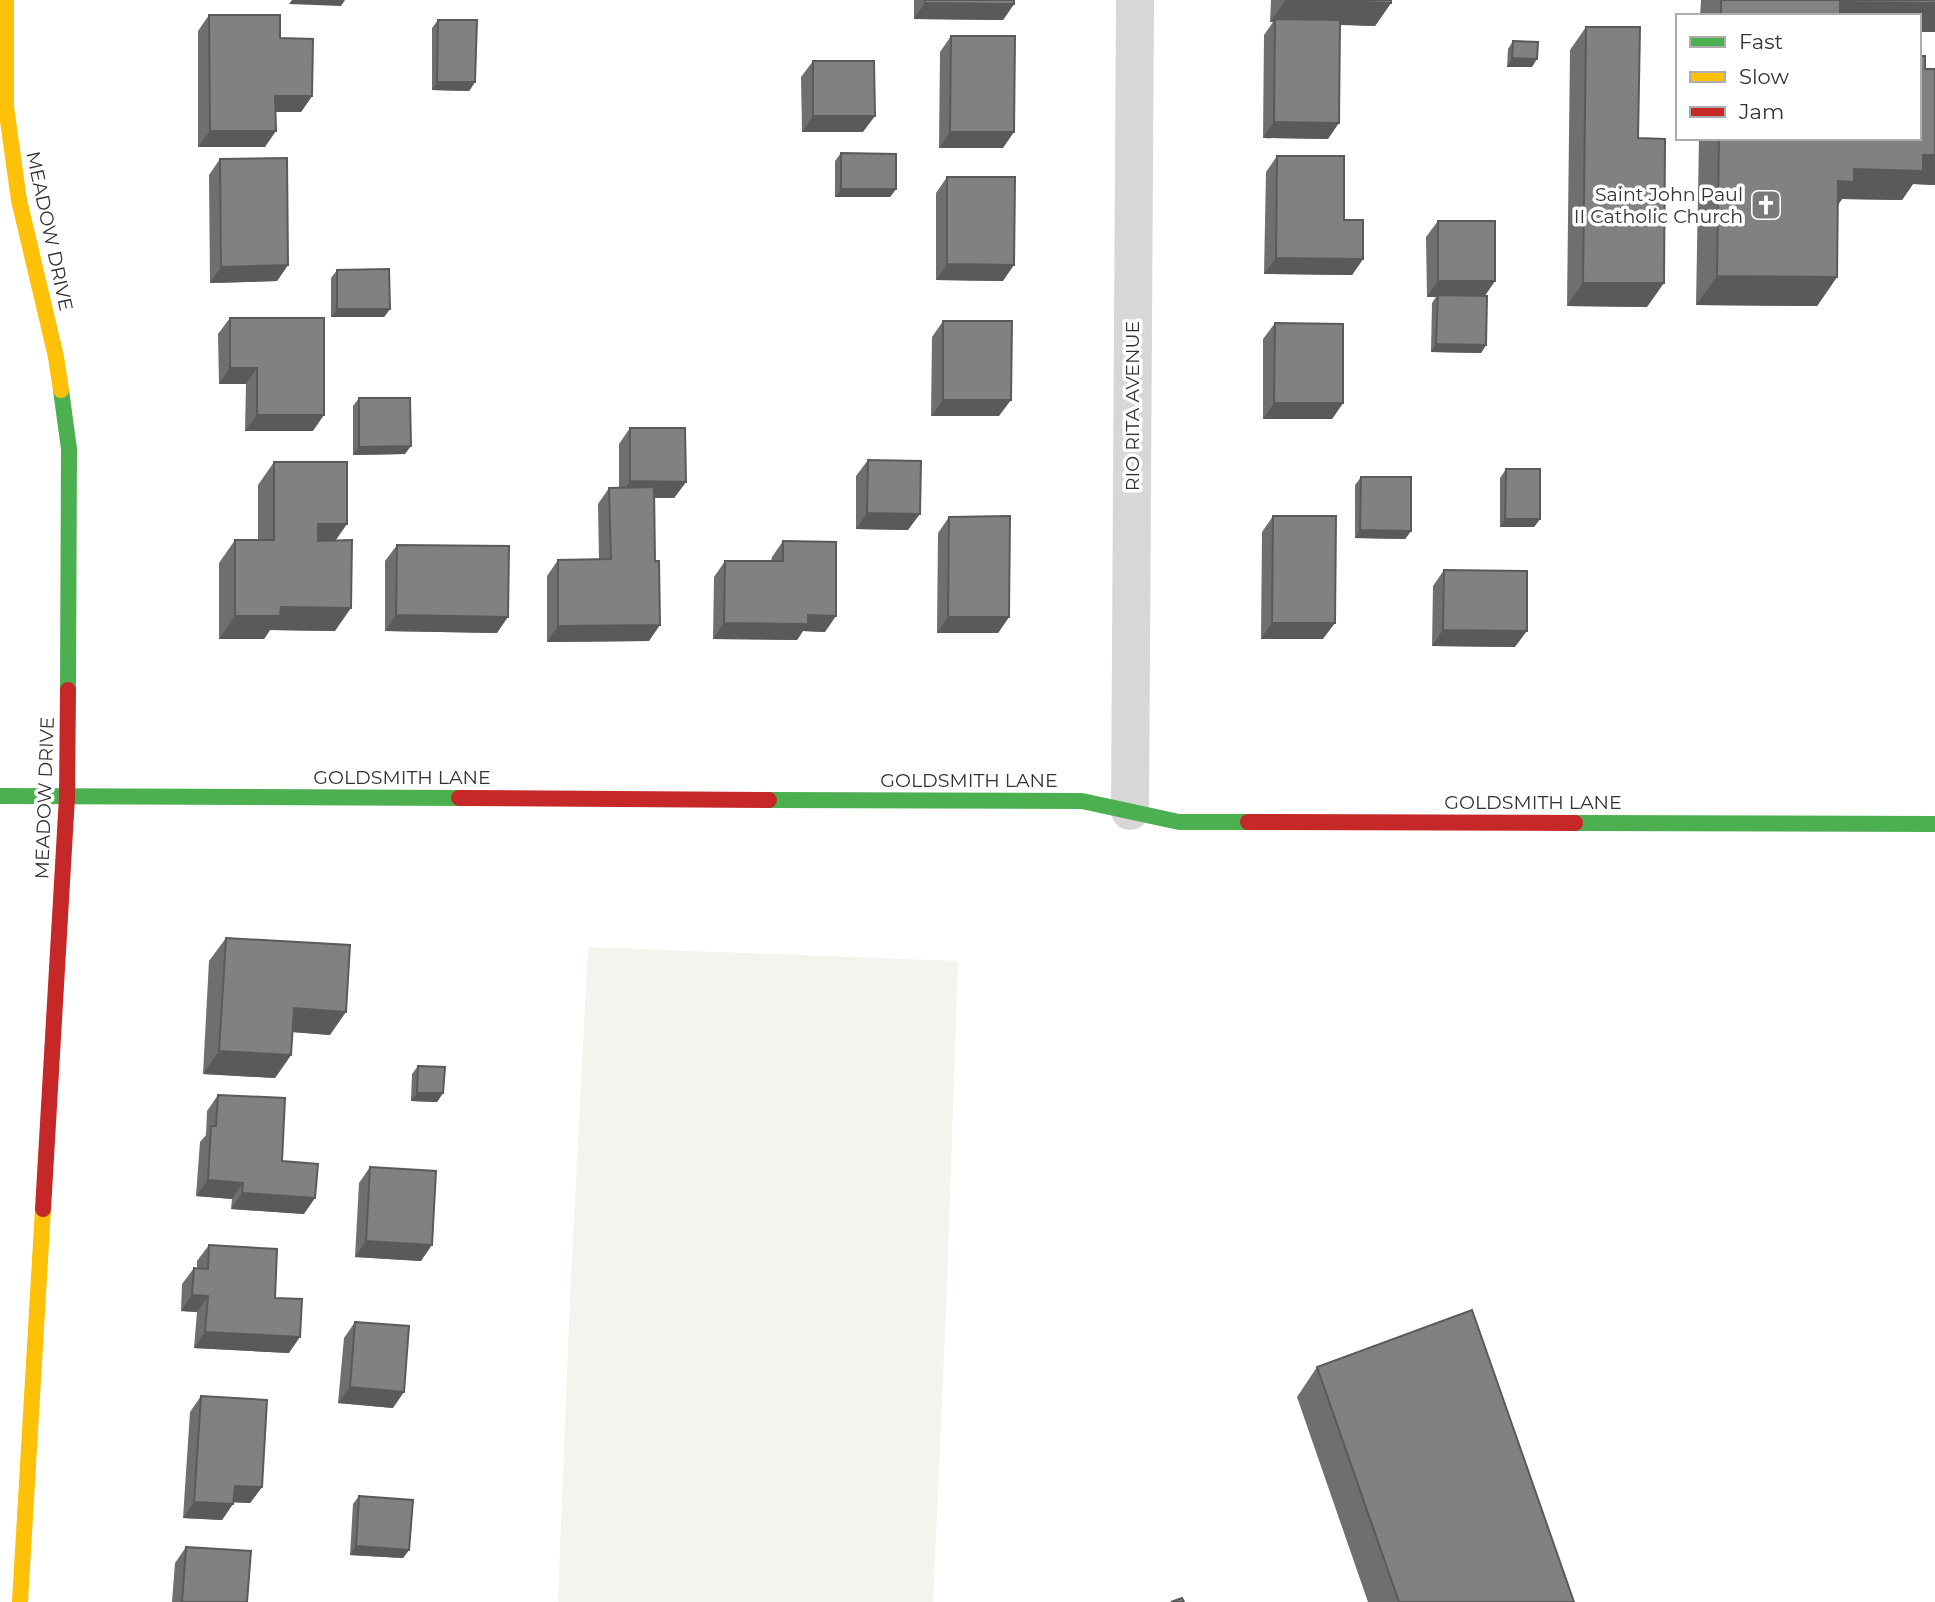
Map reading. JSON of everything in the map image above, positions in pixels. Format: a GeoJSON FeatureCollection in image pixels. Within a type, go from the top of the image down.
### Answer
{"type":"FeatureCollection","features":[{"type":"Feature","properties":{"kind":"street","name":"MEADOW DRIVE"},"geometry":{"type":"LineString","coordinates":[[6,0],[6,107],[19,200],[56,357],[69,449],[67,797],[20,1602]]}},
{"type":"Feature","properties":{"kind":"street","name":"RIO RITA AVENUE"},"geometry":{"type":"LineString","coordinates":[[1130,811],[1135,0]]}},
{"type":"Feature","properties":{"kind":"street","name":"GOLDSMITH LANE"},"geometry":{"type":"LineString","coordinates":[[0,796],[1082,801],[1179,822],[1935,824]]}},
{"type":"Feature","properties":{"kind":"shaded area"},"geometry":{"type":"Polygon","coordinates":[[[588,947],[958,961],[933,1602],[558,1602],[588,947]]]}},
{"type":"Feature","properties":{"kind":"building"},"geometry":{"type":"Polygon","coordinates":[[[925,0],[1014,0],[1014,4],[925,3],[925,0]]]}},
{"type":"Feature","properties":{"kind":"building"},"geometry":{"type":"Polygon","coordinates":[[[1313,0],[1391,0],[1391,3],[1313,0]]]}},
{"type":"Feature","properties":{"kind":"building"},"geometry":{"type":"Polygon","coordinates":[[[1721,0],[1935,0],[1935,3],[1840,2],[1840,14],[1721,14],[1721,0]]]}},
{"type":"Feature","properties":{"kind":"building"},"geometry":{"type":"Polygon","coordinates":[[[209,15],[280,15],[280,38],[313,39],[312,96],[275,96],[276,131],[210,131],[209,15]]]}},
{"type":"Feature","properties":{"kind":"building"},"geometry":{"type":"Polygon","coordinates":[[[1275,19],[1340,20],[1339,123],[1274,122],[1275,19]]]}},
{"type":"Feature","properties":{"kind":"building"},"geometry":{"type":"Polygon","coordinates":[[[438,20],[477,20],[475,82],[437,82],[438,20]]]}},
{"type":"Feature","properties":{"kind":"building"},"geometry":{"type":"Polygon","coordinates":[[[1586,27],[1640,27],[1638,138],[1665,139],[1664,283],[1583,283],[1586,27]]]}},
{"type":"Feature","properties":{"kind":"building"},"geometry":{"type":"Polygon","coordinates":[[[951,36],[1015,36],[1014,132],[950,132],[951,36]]]}},
{"type":"Feature","properties":{"kind":"building"},"geometry":{"type":"Polygon","coordinates":[[[1513,41],[1538,42],[1537,59],[1512,58],[1513,41]]]}},
{"type":"Feature","properties":{"kind":"building","name":"Saint John Paul II Catholic Church"},"geometry":{"type":"Polygon","coordinates":[[[1921,56],[1925,56],[1925,69],[1935,69],[1935,155],[1923,155],[1923,171],[1854,169],[1854,182],[1838,181],[1837,277],[1717,276],[1719,140],[1921,140],[1921,56]]]}},
{"type":"Feature","properties":{"kind":"building"},"geometry":{"type":"Polygon","coordinates":[[[813,61],[874,61],[875,116],[813,116],[813,61]]]}},
{"type":"Feature","properties":{"kind":"building"},"geometry":{"type":"Polygon","coordinates":[[[841,153],[896,154],[896,189],[841,189],[841,153]]]}},
{"type":"Feature","properties":{"kind":"building"},"geometry":{"type":"Polygon","coordinates":[[[1277,156],[1344,156],[1344,220],[1363,220],[1363,259],[1276,258],[1277,156]]]}},
{"type":"Feature","properties":{"kind":"building"},"geometry":{"type":"Polygon","coordinates":[[[287,158],[288,265],[221,267],[220,159],[287,158]]]}},
{"type":"Feature","properties":{"kind":"building"},"geometry":{"type":"Polygon","coordinates":[[[947,177],[1015,177],[1014,265],[947,264],[947,177]]]}},
{"type":"Feature","properties":{"kind":"building"},"geometry":{"type":"Polygon","coordinates":[[[1438,221],[1495,221],[1495,281],[1438,281],[1438,221]]]}},
{"type":"Feature","properties":{"kind":"building"},"geometry":{"type":"Polygon","coordinates":[[[389,269],[390,309],[337,309],[337,270],[389,269]]]}},
{"type":"Feature","properties":{"kind":"building"},"geometry":{"type":"Polygon","coordinates":[[[1438,295],[1487,296],[1486,345],[1436,344],[1438,295]]]}},
{"type":"Feature","properties":{"kind":"building"},"geometry":{"type":"Polygon","coordinates":[[[230,318],[324,318],[324,415],[257,415],[257,368],[230,368],[230,318]]]}},
{"type":"Feature","properties":{"kind":"building"},"geometry":{"type":"Polygon","coordinates":[[[943,321],[1012,321],[1011,400],[943,400],[943,321]]]}},
{"type":"Feature","properties":{"kind":"building"},"geometry":{"type":"Polygon","coordinates":[[[1275,323],[1343,324],[1343,403],[1274,403],[1275,323]]]}},
{"type":"Feature","properties":{"kind":"building"},"geometry":{"type":"Polygon","coordinates":[[[359,398],[410,398],[411,446],[359,447],[359,398]]]}},
{"type":"Feature","properties":{"kind":"building"},"geometry":{"type":"Polygon","coordinates":[[[630,428],[685,428],[686,482],[630,481],[630,428]]]}},
{"type":"Feature","properties":{"kind":"building"},"geometry":{"type":"Polygon","coordinates":[[[868,460],[921,461],[920,514],[867,513],[868,460]]]}},
{"type":"Feature","properties":{"kind":"building"},"geometry":{"type":"Polygon","coordinates":[[[274,462],[347,462],[347,524],[318,524],[318,541],[352,540],[351,608],[281,607],[280,616],[235,616],[235,540],[274,540],[274,462]]]}},
{"type":"Feature","properties":{"kind":"building"},"geometry":{"type":"Polygon","coordinates":[[[1506,469],[1540,469],[1540,519],[1505,519],[1506,469]]]}},
{"type":"Feature","properties":{"kind":"building"},"geometry":{"type":"Polygon","coordinates":[[[1361,477],[1411,477],[1411,531],[1360,530],[1361,477]]]}},
{"type":"Feature","properties":{"kind":"building"},"geometry":{"type":"Polygon","coordinates":[[[654,487],[655,561],[659,561],[660,625],[558,626],[558,560],[611,559],[609,488],[654,487]]]}},
{"type":"Feature","properties":{"kind":"building"},"geometry":{"type":"Polygon","coordinates":[[[1010,516],[1009,617],[948,617],[949,517],[1010,516]]]}},
{"type":"Feature","properties":{"kind":"building"},"geometry":{"type":"Polygon","coordinates":[[[1273,516],[1336,516],[1335,623],[1272,623],[1273,516]]]}},
{"type":"Feature","properties":{"kind":"building"},"geometry":{"type":"Polygon","coordinates":[[[783,541],[836,542],[836,616],[808,615],[808,624],[724,623],[725,561],[783,561],[783,541]]]}},
{"type":"Feature","properties":{"kind":"building"},"geometry":{"type":"Polygon","coordinates":[[[397,545],[509,546],[508,617],[396,615],[397,545]]]}},
{"type":"Feature","properties":{"kind":"building"},"geometry":{"type":"Polygon","coordinates":[[[1444,570],[1527,571],[1527,631],[1443,630],[1444,570]]]}},
{"type":"Feature","properties":{"kind":"building"},"geometry":{"type":"Polygon","coordinates":[[[226,938],[350,945],[346,1012],[294,1008],[291,1055],[219,1051],[226,938]]]}},
{"type":"Feature","properties":{"kind":"building"},"geometry":{"type":"Polygon","coordinates":[[[418,1066],[445,1067],[443,1093],[417,1093],[418,1066]]]}},
{"type":"Feature","properties":{"kind":"building"},"geometry":{"type":"Polygon","coordinates":[[[218,1095],[285,1098],[282,1161],[318,1164],[315,1198],[242,1193],[243,1183],[208,1180],[211,1126],[216,1126],[218,1095]]]}},
{"type":"Feature","properties":{"kind":"building"},"geometry":{"type":"Polygon","coordinates":[[[370,1167],[436,1171],[432,1245],[366,1241],[370,1167]]]}},
{"type":"Feature","properties":{"kind":"building"},"geometry":{"type":"Polygon","coordinates":[[[209,1245],[277,1249],[275,1298],[302,1299],[300,1337],[205,1332],[208,1296],[192,1295],[194,1268],[208,1269],[209,1245]]]}},
{"type":"Feature","properties":{"kind":"building"},"geometry":{"type":"Polygon","coordinates":[[[1472,1310],[1574,1602],[1399,1602],[1317,1367],[1472,1310]]]}},
{"type":"Feature","properties":{"kind":"building"},"geometry":{"type":"Polygon","coordinates":[[[355,1322],[409,1326],[404,1392],[350,1387],[355,1322]]]}},
{"type":"Feature","properties":{"kind":"building"},"geometry":{"type":"Polygon","coordinates":[[[201,1396],[267,1400],[262,1487],[235,1486],[233,1504],[194,1502],[201,1396]]]}},
{"type":"Feature","properties":{"kind":"building"},"geometry":{"type":"Polygon","coordinates":[[[359,1496],[413,1500],[409,1550],[356,1546],[359,1496]]]}},
{"type":"Feature","properties":{"kind":"building"},"geometry":{"type":"Polygon","coordinates":[[[186,1547],[251,1551],[247,1602],[182,1602],[186,1547]]]}},
{"type":"Feature","properties":{"kind":"traffic: fast"},"geometry":{"type":"LineString","coordinates":[[61,390],[69,449],[68,690]]}},
{"type":"Feature","properties":{"kind":"traffic: fast"},"geometry":{"type":"LineString","coordinates":[[0,796],[459,798]]}},
{"type":"Feature","properties":{"kind":"traffic: fast"},"geometry":{"type":"LineString","coordinates":[[769,800],[1082,801],[1179,822],[1248,822]]}},
{"type":"Feature","properties":{"kind":"traffic: fast"},"geometry":{"type":"LineString","coordinates":[[1575,823],[1935,824]]}},
{"type":"Feature","properties":{"kind":"traffic: slow"},"geometry":{"type":"LineString","coordinates":[[6,0],[6,107],[19,200],[56,357],[61,390]]}},
{"type":"Feature","properties":{"kind":"traffic: slow"},"geometry":{"type":"LineString","coordinates":[[20,1602],[43,1209]]}},
{"type":"Feature","properties":{"kind":"traffic: jam"},"geometry":{"type":"LineString","coordinates":[[43,1209],[67,797],[68,690]]}},
{"type":"Feature","properties":{"kind":"traffic: jam"},"geometry":{"type":"LineString","coordinates":[[459,798],[769,800]]}},
{"type":"Feature","properties":{"kind":"traffic: jam"},"geometry":{"type":"LineString","coordinates":[[1248,822],[1575,823]]}},
{"type":"Feature","properties":{"kind":"place","name":"Saint John Paul II Catholic Church"},"geometry":{"type":"Point","coordinates":[1766,205]}}]}
